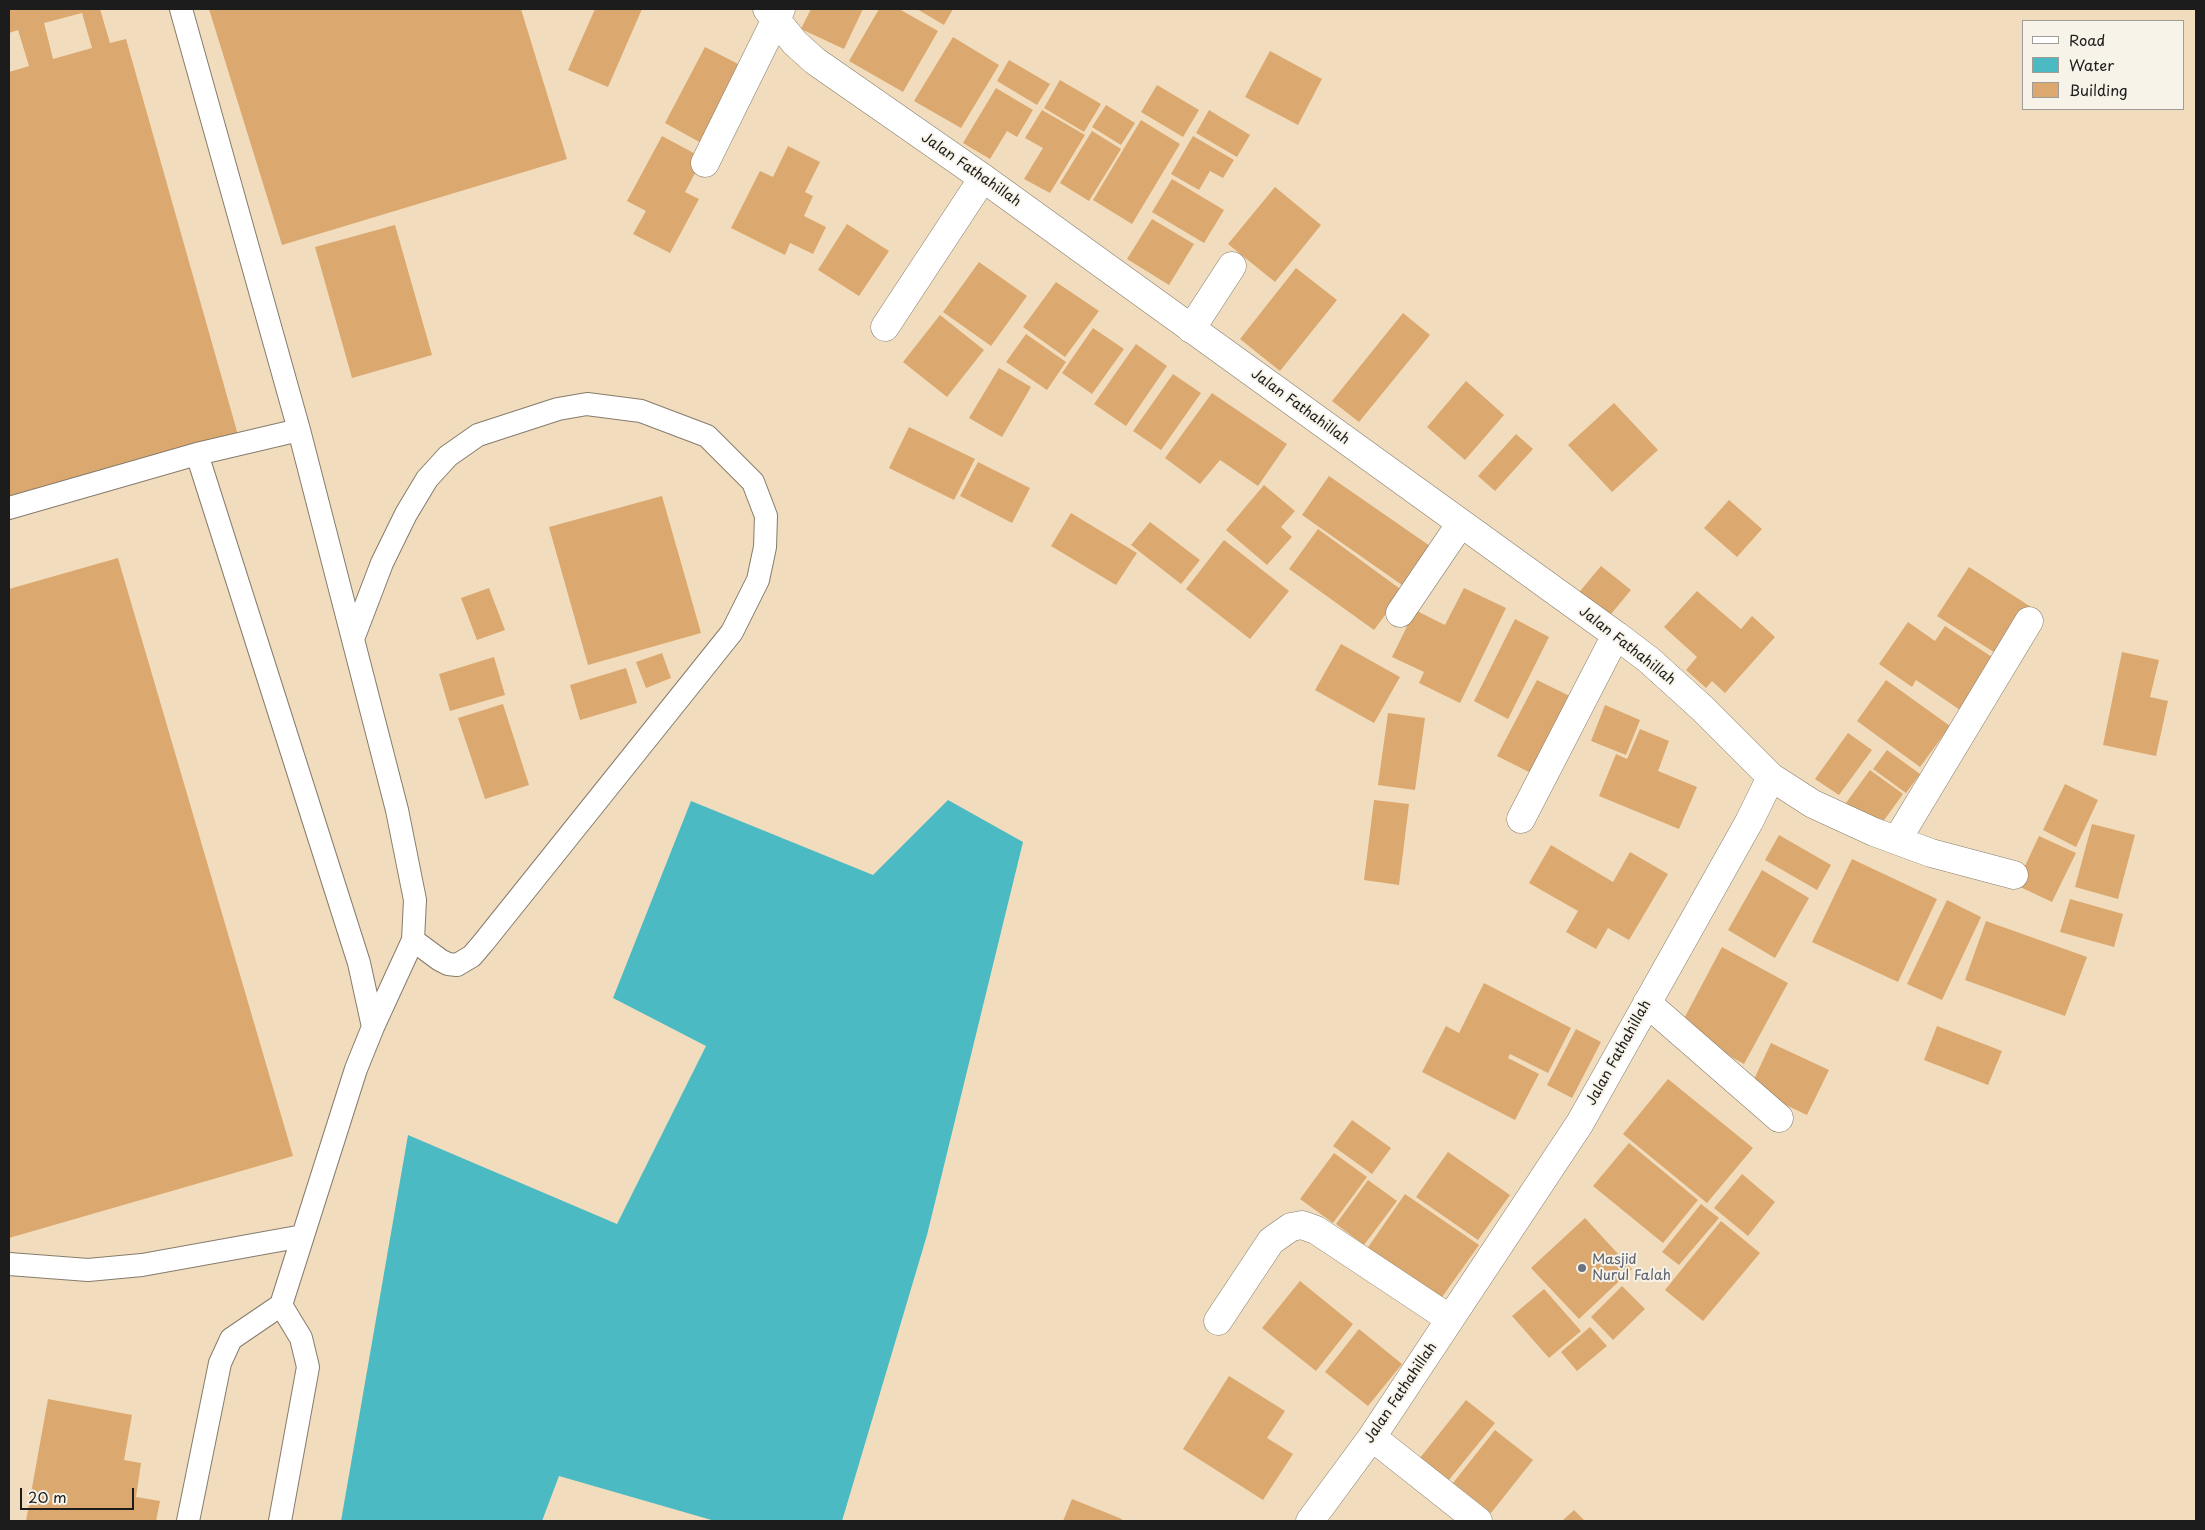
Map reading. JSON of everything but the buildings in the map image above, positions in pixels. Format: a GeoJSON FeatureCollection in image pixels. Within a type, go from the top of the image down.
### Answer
{"type":"FeatureCollection","features":[{"type":"Feature","properties":{"kind":"street"},"geometry":{"type":"LineString","coordinates":[[705,163],[775,13]]}},
{"type":"Feature","properties":{"kind":"street","name":"Jalan Fathahillah"},"geometry":{"type":"LineString","coordinates":[[775,13],[815,61],[983,178],[1649,660],[1702,708],[1771,777],[1740,838],[1580,1123],[1372,1437],[1310,1521]]}},
{"type":"Feature","properties":{"kind":"street"},"geometry":{"type":"LineString","coordinates":[[885,327],[983,178]]}},
{"type":"Feature","properties":{"kind":"street"},"geometry":{"type":"LineString","coordinates":[[1191,329],[1232,266]]}},
{"type":"Feature","properties":{"kind":"street"},"geometry":{"type":"LineString","coordinates":[[1400,612],[1461,523]]}},
{"type":"Feature","properties":{"kind":"street"},"geometry":{"type":"LineString","coordinates":[[1897,840],[2029,621]]}},
{"type":"Feature","properties":{"kind":"street"},"geometry":{"type":"LineString","coordinates":[[1521,819],[1616,635]]}},
{"type":"Feature","properties":{"kind":"street"},"geometry":{"type":"LineString","coordinates":[[1771,777],[1813,804],[1874,832],[1931,852],[2014,875]]}},
{"type":"Feature","properties":{"kind":"street"},"geometry":{"type":"LineString","coordinates":[[1647,1003],[1779,1118]]}},
{"type":"Feature","properties":{"kind":"street"},"geometry":{"type":"LineString","coordinates":[[1218,1321],[1270,1241],[1291,1227],[1302,1225],[1316,1230],[1450,1320]]}},
{"type":"Feature","properties":{"kind":"street"},"geometry":{"type":"LineString","coordinates":[[1372,1437],[1478,1521]]}},
{"type":"Feature","properties":{"kind":"lane"},"geometry":{"type":"LineString","coordinates":[[181,9],[299,430],[397,810],[415,900],[414,940],[373,1027],[356,1069],[281,1304],[231,1340],[220,1363],[188,1521]]}},
{"type":"Feature","properties":{"kind":"lane"},"geometry":{"type":"LineString","coordinates":[[353,639],[382,564],[406,514],[427,479],[448,456],[478,435],[558,408],[587,404],[641,411],[706,436],[753,482],[766,516],[765,547],[758,580],[732,632],[483,943],[472,956],[457,965],[448,964],[440,960],[414,940]]}},
{"type":"Feature","properties":{"kind":"lane"},"geometry":{"type":"LineString","coordinates":[[9,508],[197,454],[299,430]]}},
{"type":"Feature","properties":{"kind":"lane"},"geometry":{"type":"LineString","coordinates":[[197,454],[359,963],[373,1027]]}},
{"type":"Feature","properties":{"kind":"lane"},"geometry":{"type":"LineString","coordinates":[[9,1264],[88,1270],[142,1266],[303,1236]]}},
{"type":"Feature","properties":{"kind":"lane"},"geometry":{"type":"LineString","coordinates":[[280,1521],[308,1367],[301,1338],[281,1304]]}},
{"type":"Feature","properties":{"kind":"water"},"geometry":{"type":"Polygon","coordinates":[[[948,800],[1023,842],[927,1235],[842,1521],[715,1521],[559,1476],[542,1521],[341,1521],[408,1135],[617,1224],[706,1046],[613,998],[691,801],[873,875],[948,800]]]}},
{"type":"Feature","properties":{"kind":"place","name":"Masjid Nurul Falah"},"geometry":{"type":"Point","coordinates":[1582,1268]}}]}
